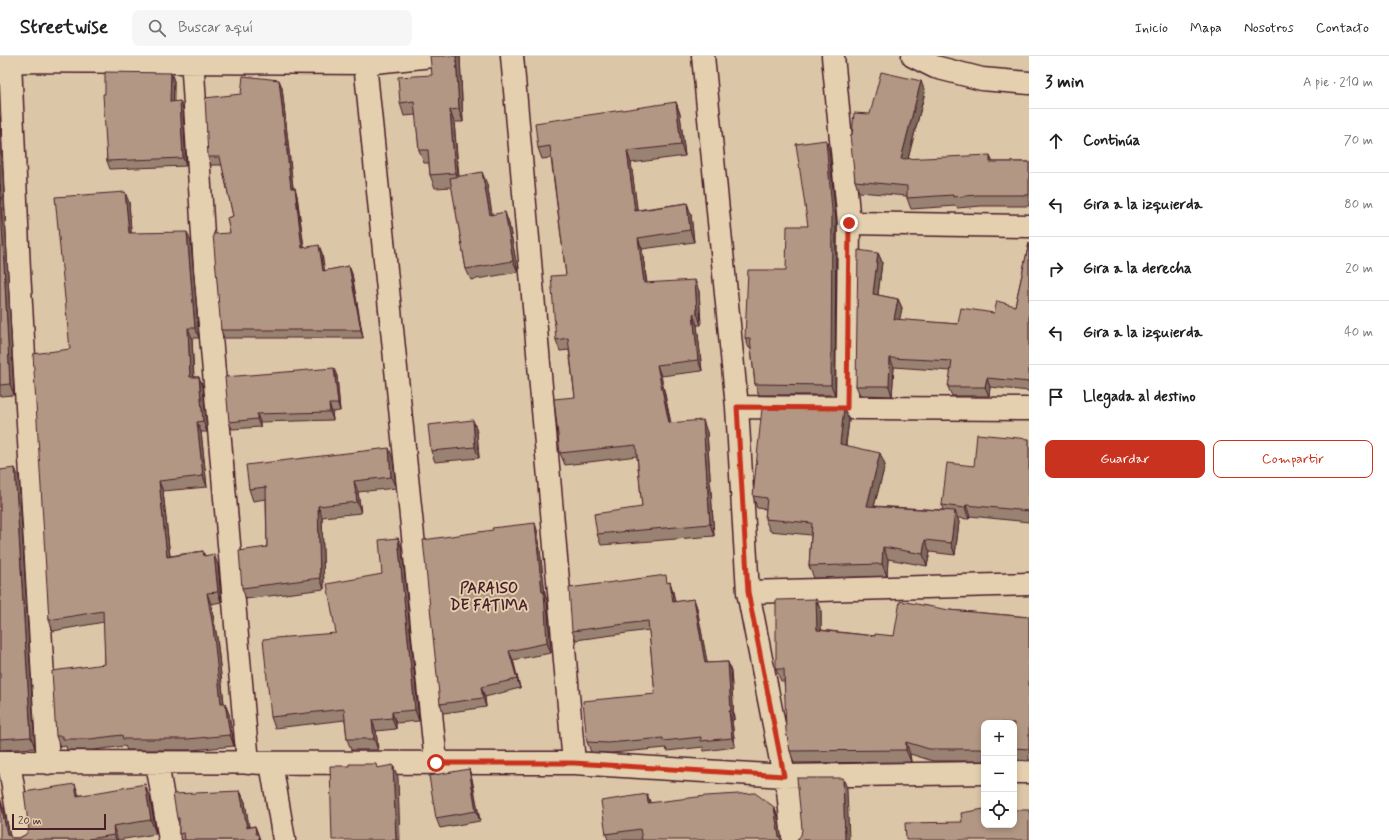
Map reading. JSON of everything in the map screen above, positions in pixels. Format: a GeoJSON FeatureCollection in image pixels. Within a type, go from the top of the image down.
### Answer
{"type":"FeatureCollection","features":[{"type":"Feature","properties":{"kind":"street"},"geometry":{"type":"LineString","coordinates":[[48,763],[5,61],[192,59],[301,60],[365,63],[432,56]]}},
{"type":"Feature","properties":{"kind":"street"},"geometry":{"type":"LineString","coordinates":[[512,56],[574,763]]}},
{"type":"Feature","properties":{"kind":"street"},"geometry":{"type":"LineString","coordinates":[[703,56],[737,407],[748,592],[788,790],[793,840]]}},
{"type":"Feature","properties":{"kind":"street"},"geometry":{"type":"LineString","coordinates":[[833,56],[849,223],[847,408]]}},
{"type":"Feature","properties":{"kind":"street"},"geometry":{"type":"LineString","coordinates":[[913,56],[935,67],[982,79],[1029,83]]}},
{"type":"Feature","properties":{"kind":"street"},"geometry":{"type":"LineString","coordinates":[[192,59],[205,268],[248,763]]}},
{"type":"Feature","properties":{"kind":"street"},"geometry":{"type":"LineString","coordinates":[[365,63],[436,763]]}},
{"type":"Feature","properties":{"kind":"street"},"geometry":{"type":"LineString","coordinates":[[849,223],[1029,226]]}},
{"type":"Feature","properties":{"kind":"street"},"geometry":{"type":"LineString","coordinates":[[737,407],[1029,409]]}},
{"type":"Feature","properties":{"kind":"street"},"geometry":{"type":"LineString","coordinates":[[748,592],[1029,584]]}},
{"type":"Feature","properties":{"kind":"street"},"geometry":{"type":"LineString","coordinates":[[22,840],[5,763],[574,763],[784,776],[981,773]]}},
{"type":"Feature","properties":{"kind":"street"},"geometry":{"type":"LineString","coordinates":[[271,763],[284,840]]}},
{"type":"Feature","properties":{"kind":"street"},"geometry":{"type":"LineString","coordinates":[[157,764],[170,840]]}},
{"type":"Feature","properties":{"kind":"street"},"geometry":{"type":"LineString","coordinates":[[1017,772],[1029,772]]}},
{"type":"Feature","properties":{"kind":"building"},"geometry":{"type":"Polygon","coordinates":[[[430,56],[456,56],[459,109],[450,110],[455,173],[430,175],[428,150],[419,150],[414,101],[400,103],[398,77],[432,75],[430,56]]]}},
{"type":"Feature","properties":{"kind":"building"},"geometry":{"type":"Polygon","coordinates":[[[105,72],[171,73],[170,102],[180,101],[183,158],[107,161],[103,94],[105,94],[105,72]]]}},
{"type":"Feature","properties":{"kind":"building"},"geometry":{"type":"Polygon","coordinates":[[[881,72],[921,81],[901,159],[990,155],[990,162],[1029,162],[1029,195],[977,195],[953,197],[953,195],[907,198],[907,186],[855,181],[850,135],[852,135],[854,113],[870,114],[881,72]]]}},
{"type":"Feature","properties":{"kind":"building"},"geometry":{"type":"Polygon","coordinates":[[[243,76],[279,80],[291,188],[295,188],[302,248],[319,245],[323,271],[349,266],[361,330],[221,330],[213,234],[230,233],[227,218],[233,216],[220,157],[208,157],[205,98],[241,94],[243,76]]]}},
{"type":"Feature","properties":{"kind":"building"},"geometry":{"type":"Polygon","coordinates":[[[676,102],[681,145],[627,151],[635,211],[687,203],[690,230],[638,238],[644,283],[695,280],[697,313],[693,314],[698,360],[657,365],[669,423],[703,420],[710,524],[597,534],[594,514],[642,507],[636,445],[560,453],[554,399],[575,397],[568,338],[556,340],[551,276],[566,275],[550,146],[538,148],[535,123],[676,102]]]}},
{"type":"Feature","properties":{"kind":"building"},"geometry":{"type":"Polygon","coordinates":[[[826,140],[832,210],[831,385],[755,384],[750,338],[745,338],[748,270],[786,270],[787,226],[808,226],[796,144],[826,140]]]}},
{"type":"Feature","properties":{"kind":"building"},"geometry":{"type":"Polygon","coordinates":[[[482,172],[490,215],[505,212],[513,261],[466,269],[450,178],[482,172]]]}},
{"type":"Feature","properties":{"kind":"building"},"geometry":{"type":"Polygon","coordinates":[[[0,184],[10,384],[0,385],[0,184]]]}},
{"type":"Feature","properties":{"kind":"building"},"geometry":{"type":"Polygon","coordinates":[[[125,192],[129,233],[187,232],[195,328],[188,328],[190,377],[199,377],[203,421],[197,422],[203,476],[159,481],[167,557],[203,551],[204,556],[214,554],[218,592],[207,593],[213,627],[221,703],[225,703],[230,735],[188,739],[123,739],[122,735],[90,739],[63,739],[63,736],[56,736],[52,671],[105,664],[103,611],[49,620],[33,354],[70,349],[55,197],[125,192]]]}},
{"type":"Feature","properties":{"kind":"building"},"geometry":{"type":"Polygon","coordinates":[[[1029,243],[1029,382],[987,378],[985,387],[948,387],[952,361],[890,358],[889,386],[856,386],[858,250],[878,253],[873,294],[898,299],[894,319],[958,324],[961,308],[994,313],[997,301],[1015,306],[1029,243]]]}},
{"type":"Feature","properties":{"kind":"building"},"geometry":{"type":"Polygon","coordinates":[[[334,368],[338,404],[329,404],[330,412],[257,414],[257,419],[229,422],[225,377],[334,368]]]}},
{"type":"Feature","properties":{"kind":"building"},"geometry":{"type":"Polygon","coordinates":[[[762,408],[844,408],[840,444],[880,453],[867,506],[955,511],[951,543],[925,540],[923,554],[883,547],[882,564],[809,566],[812,523],[765,519],[767,498],[753,496],[762,408]]]}},
{"type":"Feature","properties":{"kind":"building"},"geometry":{"type":"Polygon","coordinates":[[[473,420],[475,447],[431,451],[428,425],[473,420]]]}},
{"type":"Feature","properties":{"kind":"building"},"geometry":{"type":"Polygon","coordinates":[[[977,434],[1029,439],[1029,511],[966,505],[965,508],[942,505],[947,463],[974,466],[977,434]]]}},
{"type":"Feature","properties":{"kind":"building"},"geometry":{"type":"Polygon","coordinates":[[[389,448],[391,477],[354,481],[357,502],[318,506],[320,578],[242,588],[239,551],[267,547],[266,487],[249,489],[246,465],[389,448]]]}},
{"type":"Feature","properties":{"kind":"building"},"geometry":{"type":"Polygon","coordinates":[[[15,468],[31,737],[0,739],[0,470],[15,468]]]}},
{"type":"Feature","properties":{"kind":"building"},"geometry":{"type":"Polygon","coordinates":[[[535,523],[542,592],[544,592],[547,643],[509,651],[517,679],[481,687],[483,698],[440,704],[423,540],[493,530],[492,528],[535,523]]]}},
{"type":"Feature","properties":{"kind":"building"},"geometry":{"type":"Polygon","coordinates":[[[398,538],[415,710],[392,712],[392,718],[372,720],[374,739],[347,739],[344,709],[271,717],[263,639],[336,633],[327,584],[382,574],[379,540],[398,538]]]}},
{"type":"Feature","properties":{"kind":"building"},"geometry":{"type":"Polygon","coordinates":[[[666,575],[667,583],[670,582],[673,602],[694,599],[705,663],[728,662],[731,711],[729,711],[732,738],[701,741],[701,737],[663,741],[663,738],[608,743],[587,742],[583,701],[655,694],[648,621],[572,631],[569,588],[666,575]]]}},
{"type":"Feature","properties":{"kind":"building"},"geometry":{"type":"Polygon","coordinates":[[[816,599],[817,630],[875,636],[875,634],[894,636],[900,601],[949,610],[1029,617],[1029,749],[1017,748],[1017,720],[981,720],[981,749],[929,749],[906,742],[906,750],[790,751],[786,731],[784,669],[776,669],[776,600],[816,599]]]}},
{"type":"Feature","properties":{"kind":"building"},"geometry":{"type":"Polygon","coordinates":[[[349,764],[376,764],[377,768],[393,765],[396,840],[332,840],[330,766],[349,766],[349,764]]]}},
{"type":"Feature","properties":{"kind":"building"},"geometry":{"type":"Polygon","coordinates":[[[469,769],[476,811],[436,818],[429,776],[469,769]]]}},
{"type":"Feature","properties":{"kind":"building"},"geometry":{"type":"Polygon","coordinates":[[[797,778],[843,778],[845,840],[797,840],[801,835],[802,829],[797,778]]]}},
{"type":"Feature","properties":{"kind":"building"},"geometry":{"type":"Polygon","coordinates":[[[75,784],[77,796],[145,784],[151,820],[113,826],[114,835],[88,840],[0,840],[0,800],[7,834],[12,838],[19,838],[25,835],[29,830],[24,792],[75,784]]]}},
{"type":"Feature","properties":{"kind":"building"},"geometry":{"type":"Polygon","coordinates":[[[240,791],[247,828],[255,826],[256,834],[258,834],[259,840],[185,840],[184,833],[179,834],[179,818],[177,818],[173,794],[240,791]]]}},
{"type":"Feature","properties":{"kind":"building"},"geometry":{"type":"Polygon","coordinates":[[[755,793],[774,807],[779,837],[783,840],[642,840],[640,829],[606,834],[601,801],[647,794],[648,803],[706,796],[755,793]]]}},
{"type":"Feature","properties":{"kind":"building"},"geometry":{"type":"Polygon","coordinates":[[[981,810],[981,828],[1017,828],[1017,810],[1029,810],[1029,840],[906,840],[905,823],[962,822],[961,813],[981,810]]]}},
{"type":"Feature","properties":{"kind":"district","name":"PARAISO DE FATIMA"},"geometry":{"type":"Point","coordinates":[489,596]}},
{"type":"Feature","properties":{"kind":"route"},"geometry":{"type":"LineString","coordinates":[[436,763],[574,763],[784,776],[748,592],[737,407],[847,408],[849,223]]}}]}
